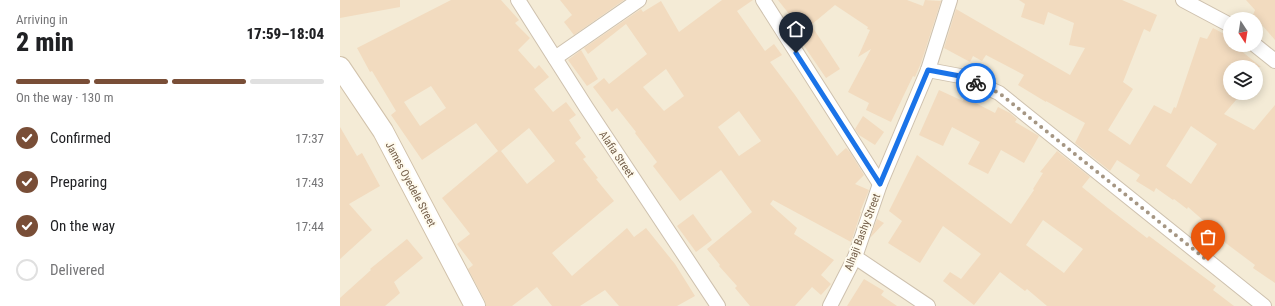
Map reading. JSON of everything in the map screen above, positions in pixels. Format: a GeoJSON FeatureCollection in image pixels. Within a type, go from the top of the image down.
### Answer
{"type":"FeatureCollection","features":[{"type":"Feature","properties":{"kind":"street","name":"Alafia Street"},"geometry":{"type":"LineString","coordinates":[[518,0],[586,107],[718,306]]}},
{"type":"Feature","properties":{"kind":"street"},"geometry":{"type":"LineString","coordinates":[[555,58],[638,0]]}},
{"type":"Feature","properties":{"kind":"street"},"geometry":{"type":"LineString","coordinates":[[762,0],[880,184]]}},
{"type":"Feature","properties":{"kind":"street","name":"Alhaji Bashy Street"},"geometry":{"type":"LineString","coordinates":[[830,306],[855,257],[880,184],[928,70],[950,0]]}},
{"type":"Feature","properties":{"kind":"street"},"geometry":{"type":"LineString","coordinates":[[1184,0],[1223,21]]}},
{"type":"Feature","properties":{"kind":"street"},"geometry":{"type":"LineString","coordinates":[[1263,52],[1275,61]]}},
{"type":"Feature","properties":{"kind":"street","name":"James Oyedele Street"},"geometry":{"type":"LineString","coordinates":[[340,67],[383,131],[475,306]]}},
{"type":"Feature","properties":{"kind":"street"},"geometry":{"type":"LineString","coordinates":[[928,70],[960,76],[999,93],[1264,306]]}},
{"type":"Feature","properties":{"kind":"street"},"geometry":{"type":"LineString","coordinates":[[855,257],[928,306]]}},
{"type":"Feature","properties":{"kind":"shaded area"},"geometry":{"type":"Polygon","coordinates":[[[340,0],[1275,0],[1275,306],[340,306],[340,0]]]}},
{"type":"Feature","properties":{"kind":"building"},"geometry":{"type":"Polygon","coordinates":[[[340,0],[400,0],[400,7],[340,18],[340,0]]]}},
{"type":"Feature","properties":{"kind":"building"},"geometry":{"type":"Polygon","coordinates":[[[451,0],[501,0],[519,20],[515,23],[530,38],[518,50],[535,69],[539,65],[549,77],[534,89],[553,112],[566,102],[576,115],[569,120],[581,138],[575,143],[586,157],[583,159],[598,178],[596,179],[614,201],[552,253],[572,276],[627,228],[634,237],[646,228],[675,264],[695,296],[677,306],[619,306],[605,290],[580,306],[552,306],[537,287],[512,306],[486,306],[485,301],[468,269],[473,265],[457,244],[470,234],[442,198],[498,151],[476,123],[422,160],[391,115],[396,111],[372,71],[370,72],[357,48],[451,0]],[[431,86],[404,102],[420,126],[446,108],[431,86]],[[529,128],[501,151],[527,184],[555,161],[529,128]]]}},
{"type":"Feature","properties":{"kind":"building"},"geometry":{"type":"Polygon","coordinates":[[[560,0],[624,0],[574,35],[564,22],[572,15],[560,0]]]}},
{"type":"Feature","properties":{"kind":"building"},"geometry":{"type":"Polygon","coordinates":[[[722,0],[753,0],[737,11],[765,51],[774,44],[782,55],[770,62],[795,95],[837,156],[846,148],[864,175],[855,184],[869,190],[860,212],[851,242],[773,200],[770,204],[797,228],[794,234],[834,260],[821,275],[831,284],[821,295],[812,287],[795,306],[750,306],[735,288],[737,286],[719,266],[720,265],[707,249],[752,212],[721,170],[680,201],[653,166],[657,162],[635,133],[636,132],[617,108],[612,112],[593,87],[604,78],[609,84],[647,54],[626,24],[588,54],[584,48],[641,9],[643,12],[661,1],[679,32],[722,0]],[[666,69],[643,87],[664,111],[684,96],[666,69]],[[739,111],[718,127],[739,156],[761,141],[739,111]]]}},
{"type":"Feature","properties":{"kind":"building"},"geometry":{"type":"Polygon","coordinates":[[[778,0],[907,0],[923,6],[925,0],[941,1],[921,63],[915,77],[913,76],[891,122],[866,110],[869,103],[848,92],[871,49],[858,57],[870,30],[867,29],[868,27],[835,5],[811,25],[840,69],[826,78],[796,34],[799,32],[791,20],[793,19],[778,0]]]}},
{"type":"Feature","properties":{"kind":"building"},"geometry":{"type":"Polygon","coordinates":[[[1019,0],[1122,0],[1157,15],[1150,32],[1144,29],[1123,82],[1133,89],[1108,130],[1130,145],[1154,105],[1171,114],[1174,107],[1176,108],[1200,37],[1207,39],[1213,28],[1223,33],[1223,52],[1243,52],[1252,60],[1223,60],[1223,100],[1236,100],[1224,114],[1254,130],[1275,105],[1275,283],[1253,268],[1255,265],[1219,238],[1221,236],[1188,207],[1187,209],[1156,188],[1154,192],[1136,181],[1140,175],[1117,160],[1110,171],[1075,143],[1085,123],[1018,85],[1024,75],[986,55],[982,61],[973,56],[970,62],[944,48],[956,9],[1070,75],[1085,48],[1069,45],[1074,23],[1048,12],[1044,25],[1021,17],[1025,4],[1019,0]],[[1191,126],[1166,166],[1191,184],[1217,144],[1191,126]]]}},
{"type":"Feature","properties":{"kind":"building"},"geometry":{"type":"Polygon","coordinates":[[[1246,0],[1275,0],[1275,40],[1263,26],[1263,12],[1254,12],[1255,10],[1246,0]]]}},
{"type":"Feature","properties":{"kind":"building"},"geometry":{"type":"Polygon","coordinates":[[[581,50],[598,79],[587,86],[568,60],[581,50]]]}},
{"type":"Feature","properties":{"kind":"building"},"geometry":{"type":"Polygon","coordinates":[[[939,90],[963,101],[964,97],[995,113],[998,107],[1010,113],[1017,119],[1015,122],[1039,136],[1024,163],[1001,150],[988,174],[968,164],[980,142],[952,127],[943,146],[919,135],[939,90]]]}},
{"type":"Feature","properties":{"kind":"building"},"geometry":{"type":"Polygon","coordinates":[[[863,116],[884,132],[875,145],[859,135],[855,129],[863,116]]]}},
{"type":"Feature","properties":{"kind":"building"},"geometry":{"type":"Polygon","coordinates":[[[340,127],[357,156],[362,153],[380,186],[349,204],[372,230],[340,259],[340,127]]]}},
{"type":"Feature","properties":{"kind":"building"},"geometry":{"type":"Polygon","coordinates":[[[1057,151],[1090,177],[1082,187],[1147,238],[1149,236],[1216,286],[1213,290],[1234,306],[1047,306],[1027,289],[1025,291],[1000,272],[974,305],[943,281],[950,272],[961,279],[981,254],[943,226],[920,263],[888,243],[902,221],[889,211],[917,155],[1011,224],[1034,190],[1033,189],[1043,173],[1040,172],[1057,151]],[[1043,220],[1026,245],[1064,273],[1083,249],[1043,220]]]}},
{"type":"Feature","properties":{"kind":"building"},"geometry":{"type":"Polygon","coordinates":[[[693,214],[712,240],[696,252],[677,226],[693,214]]]}},
{"type":"Feature","properties":{"kind":"building"},"geometry":{"type":"Polygon","coordinates":[[[877,219],[884,223],[870,238],[877,219]]]}},
{"type":"Feature","properties":{"kind":"building"},"geometry":{"type":"Polygon","coordinates":[[[407,239],[423,258],[394,282],[400,293],[385,306],[340,306],[340,298],[371,270],[370,269],[407,239]]]}},
{"type":"Feature","properties":{"kind":"building"},"geometry":{"type":"Polygon","coordinates":[[[864,279],[884,291],[881,295],[897,306],[847,306],[864,279]]]}},
{"type":"Feature","properties":{"kind":"way so far"},"geometry":{"type":"LineString","coordinates":[[976,83],[999,93],[1208,261]]}},
{"type":"Feature","properties":{"kind":"route"},"geometry":{"type":"LineString","coordinates":[[796,53],[880,184],[928,70],[960,76],[976,83]]}}]}
